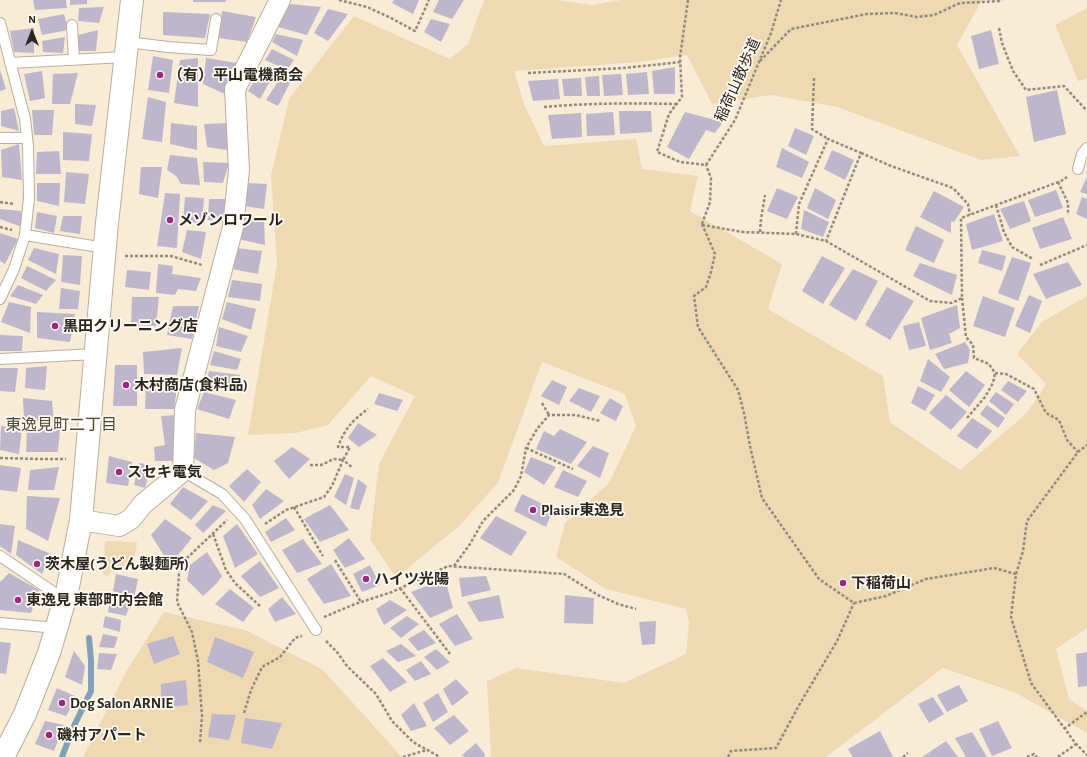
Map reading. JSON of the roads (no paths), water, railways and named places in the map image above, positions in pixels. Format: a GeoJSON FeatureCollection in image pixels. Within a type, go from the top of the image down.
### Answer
{"type":"FeatureCollection","features":[{"type":"Feature","properties":{"kind":"street"},"geometry":{"type":"LineString","coordinates":[[3,757],[24,714],[49,653],[65,600],[81,520],[105,252],[132,0]]}},
{"type":"Feature","properties":{"kind":"street"},"geometry":{"type":"LineString","coordinates":[[81,520],[119,526],[131,519],[143,504],[183,472],[185,410],[233,227],[239,170],[235,89],[280,0]]}},
{"type":"Feature","properties":{"kind":"lane"},"geometry":{"type":"LineString","coordinates":[[6,59],[74,60],[126,50],[168,47],[211,50],[216,19]]}},
{"type":"Feature","properties":{"kind":"lane"},"geometry":{"type":"LineString","coordinates":[[0,23],[6,59],[25,119],[28,146],[29,198],[25,235],[14,269],[0,299]]}},
{"type":"Feature","properties":{"kind":"lane"},"geometry":{"type":"LineString","coordinates":[[72,24],[74,60]]}},
{"type":"Feature","properties":{"kind":"lane"},"geometry":{"type":"LineString","coordinates":[[0,138],[27,138]]}},
{"type":"Feature","properties":{"kind":"lane"},"geometry":{"type":"LineString","coordinates":[[1078,169],[1082,154],[1087,148]]}},
{"type":"Feature","properties":{"kind":"lane"},"geometry":{"type":"LineString","coordinates":[[25,235],[105,252]]}},
{"type":"Feature","properties":{"kind":"lane"},"geometry":{"type":"LineString","coordinates":[[0,360],[95,354]]}},
{"type":"Feature","properties":{"kind":"lane"},"geometry":{"type":"LineString","coordinates":[[183,472],[222,494],[238,510],[313,627]]}},
{"type":"Feature","properties":{"kind":"lane"},"geometry":{"type":"LineString","coordinates":[[0,556],[65,600]]}},
{"type":"Feature","properties":{"kind":"lane"},"geometry":{"type":"LineString","coordinates":[[0,623],[56,628]]}},
{"type":"Feature","properties":{"kind":"waterway"},"geometry":{"type":"LineString","coordinates":[[62,757],[73,728],[91,691],[89,638]]}},
{"type":"Feature","properties":{"kind":"place","name":"（有）平山電機商会"},"geometry":{"type":"Point","coordinates":[160,75]}},
{"type":"Feature","properties":{"kind":"place","name":"メゾンロワール"},"geometry":{"type":"Point","coordinates":[170,220]}},
{"type":"Feature","properties":{"kind":"place","name":"黒田クリーニング店"},"geometry":{"type":"Point","coordinates":[55,326]}},
{"type":"Feature","properties":{"kind":"place","name":"木村商店(食料品)"},"geometry":{"type":"Point","coordinates":[126,385]}},
{"type":"Feature","properties":{"kind":"place","name":"スセキ電気"},"geometry":{"type":"Point","coordinates":[119,472]}},
{"type":"Feature","properties":{"kind":"place","name":"Plaisir東逸見"},"geometry":{"type":"Point","coordinates":[533,510]}},
{"type":"Feature","properties":{"kind":"place","name":"茨木屋(うどん製麺所)"},"geometry":{"type":"Point","coordinates":[37,564]}},
{"type":"Feature","properties":{"kind":"place","name":"ハイツ光陽"},"geometry":{"type":"Point","coordinates":[366,579]}},
{"type":"Feature","properties":{"kind":"place","name":"下稲荷山"},"geometry":{"type":"Point","coordinates":[843,583]}},
{"type":"Feature","properties":{"kind":"place","name":"東逸見 東部町内会館"},"geometry":{"type":"Point","coordinates":[18,600]}},
{"type":"Feature","properties":{"kind":"place","name":"Dog Salon ARNIE"},"geometry":{"type":"Point","coordinates":[62,703]}},
{"type":"Feature","properties":{"kind":"place","name":"磯村アパート"},"geometry":{"type":"Point","coordinates":[49,735]}},
{"type":"Feature","properties":{"kind":"district","name":"東逸見町二丁目"},"geometry":{"type":"Point","coordinates":[61,425]}}]}
